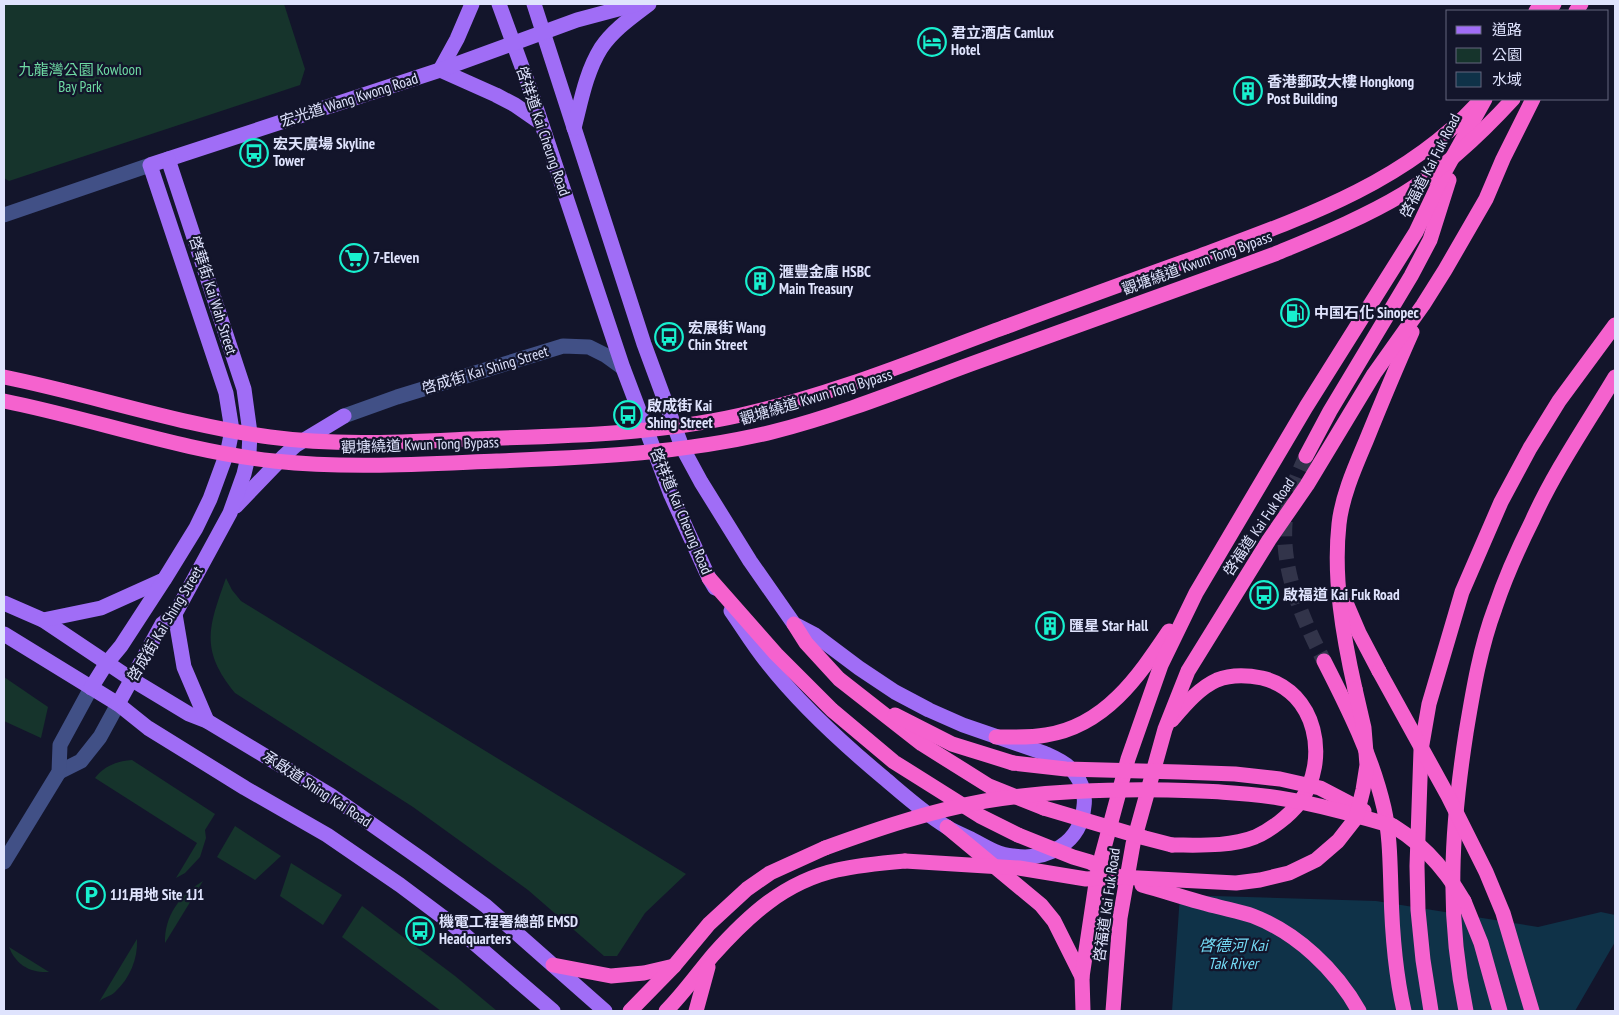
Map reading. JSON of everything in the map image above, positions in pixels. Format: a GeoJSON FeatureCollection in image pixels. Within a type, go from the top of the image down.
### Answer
{"type":"FeatureCollection","features":[{"type":"Feature","properties":{"kind":"highway","name":"觀塘繞道 Kwun Tong Bypass"},"geometry":{"type":"LineString","coordinates":[[4,377],[229,430],[308,441],[379,442],[580,435],[649,430],[708,422],[768,409],[843,386],[1305,217],[1340,201],[1392,173],[1448,132],[1481,100]]}},
{"type":"Feature","properties":{"kind":"highway","name":"啓福道 Kai Fuk Road"},"geometry":{"type":"LineString","coordinates":[[1083,1011],[1082,978],[1098,870],[1128,760],[1161,665],[1196,593],[1306,407],[1416,232],[1462,138],[1484,100]]}},
{"type":"Feature","properties":{"kind":"highway","name":"觀塘繞道 Kwun Tong Bypass"},"geometry":{"type":"LineString","coordinates":[[4,401],[208,450],[273,461],[320,464],[390,466],[621,455],[690,448],[730,441],[776,431],[857,406],[1275,254],[1333,230],[1403,194],[1430,175],[1467,145],[1512,100]]}},
{"type":"Feature","properties":{"kind":"highway","name":"啓福道 Kai Fuk Road"},"geometry":{"type":"LineString","coordinates":[[1113,1011],[1125,884],[1144,800],[1165,729],[1188,671],[1269,540],[1307,485],[1374,374],[1423,306],[1486,199],[1503,159],[1532,100]]}},
{"type":"Feature","properties":{"kind":"highway"},"geometry":{"type":"LineString","coordinates":[[1306,456],[1330,411],[1430,240],[1462,138]]}},
{"type":"Feature","properties":{"kind":"highway"},"geometry":{"type":"LineString","coordinates":[[666,1011],[679,998],[712,956],[760,908],[782,892],[835,870],[905,861],[1019,868],[1086,879],[1119,877],[1236,883],[1260,880],[1289,873],[1316,860],[1338,841],[1356,818],[1367,765],[1364,728],[1349,661],[1338,586],[1339,522],[1348,486],[1423,306]]}},
{"type":"Feature","properties":{"kind":"highway"},"geometry":{"type":"LineString","coordinates":[[1431,1011],[1418,910],[1421,750],[1429,704],[1462,592],[1501,502],[1530,448],[1559,401],[1615,325]]}},
{"type":"Feature","properties":{"kind":"highway"},"geometry":{"type":"LineString","coordinates":[[1466,1011],[1459,975],[1453,923],[1453,836],[1470,708],[1482,648],[1494,608],[1532,519],[1567,454],[1615,377]]}},
{"type":"Feature","properties":{"kind":"highway"},"geometry":{"type":"LineString","coordinates":[[709,578],[776,654],[832,710],[894,762],[980,816],[1018,835],[1090,862],[1119,877],[1233,910],[1275,927],[1297,941],[1316,957],[1339,980],[1359,1011]]}},
{"type":"Feature","properties":{"kind":"highway"},"geometry":{"type":"LineString","coordinates":[[1338,586],[1358,633],[1457,812],[1486,872],[1505,921],[1532,1011]]}},
{"type":"Feature","properties":{"kind":"highway"},"geometry":{"type":"LineString","coordinates":[[996,736],[1026,737],[1060,732],[1085,722],[1109,707],[1142,670],[1196,593]]}},
{"type":"Feature","properties":{"kind":"highway"},"geometry":{"type":"LineString","coordinates":[[794,624],[806,643],[839,679],[922,744],[989,786],[1044,808],[1145,838],[1172,845],[1219,844],[1254,837],[1278,822],[1299,802],[1313,771],[1315,734],[1307,711],[1291,692],[1267,679],[1241,675],[1228,677],[1208,685],[1181,710],[1165,729]]}},
{"type":"Feature","properties":{"kind":"highway"},"geometry":{"type":"LineString","coordinates":[[1324,661],[1345,702],[1362,742],[1375,776],[1384,809],[1388,840],[1393,945],[1404,1011]]}},
{"type":"Feature","properties":{"kind":"highway"},"geometry":{"type":"LineString","coordinates":[[874,705],[952,744],[1013,762],[1066,769],[1234,774],[1280,778],[1320,788],[1393,826],[1414,840],[1439,863],[1459,892],[1473,921],[1500,1011]]}},
{"type":"Feature","properties":{"kind":"highway"},"geometry":{"type":"LineString","coordinates":[[630,1011],[674,966],[709,924],[747,889],[770,873],[825,848],[887,826],[933,813],[984,801],[1075,790],[1181,791],[1278,798],[1316,805],[1393,826]]}},
{"type":"Feature","properties":{"kind":"highway"},"geometry":{"type":"LineString","coordinates":[[946,827],[1041,905],[1054,921],[1082,978]]}},
{"type":"Feature","properties":{"kind":"highway"},"geometry":{"type":"LineString","coordinates":[[696,1011],[702,985],[712,956]]}},
{"type":"Feature","properties":{"kind":"highway"},"geometry":{"type":"LineString","coordinates":[[552,965],[611,976],[644,973],[674,966]]}},
{"type":"Feature","properties":{"kind":"main road"},"geometry":{"type":"LineString","coordinates":[[472,4],[457,39],[440,70],[496,95],[541,123]]}},
{"type":"Feature","properties":{"kind":"main road","name":"啓祥道 Kai Cheung Road"},"geometry":{"type":"LineString","coordinates":[[500,4],[623,368],[672,495],[709,578],[765,660],[818,719],[845,746],[907,797],[946,827],[998,852],[1013,856],[1029,857],[1052,852],[1071,839],[1077,832],[1081,822],[1085,803],[1081,784],[1073,772],[1054,758],[946,718],[895,692],[815,635],[794,624],[750,561],[701,482],[682,447],[644,344],[534,4]]}},
{"type":"Feature","properties":{"kind":"main road","name":"宏光道 Wang Kwong Road"},"geometry":{"type":"LineString","coordinates":[[150,165],[440,70],[583,18],[637,4]]}},
{"type":"Feature","properties":{"kind":"main road"},"geometry":{"type":"LineString","coordinates":[[574,128],[588,74],[601,47],[622,25],[649,4]]}},
{"type":"Feature","properties":{"kind":"main road","name":"啓華街 Kai Wah Street"},"geometry":{"type":"LineString","coordinates":[[168,158],[244,389],[250,433]]}},
{"type":"Feature","properties":{"kind":"main road","name":"啓華街 Kai Wah Street"},"geometry":{"type":"LineString","coordinates":[[150,165],[226,393],[232,430]]}},
{"type":"Feature","properties":{"kind":"main road"},"geometry":{"type":"LineString","coordinates":[[230,513],[284,456],[296,446],[344,416]]}},
{"type":"Feature","properties":{"kind":"main road","name":"啓成街 Kai Shing Street"},"geometry":{"type":"LineString","coordinates":[[91,688],[106,664],[121,646],[196,528],[210,499],[228,450],[232,430]]}},
{"type":"Feature","properties":{"kind":"main road","name":"啓成街 Kai Shing Street"},"geometry":{"type":"LineString","coordinates":[[118,704],[162,624],[175,614],[230,513],[244,474],[249,453],[250,433]]}},
{"type":"Feature","properties":{"kind":"main road"},"geometry":{"type":"LineString","coordinates":[[42,620],[101,608],[164,580]]}},
{"type":"Feature","properties":{"kind":"main road","name":"承啟道 Shing Kai Road"},"geometry":{"type":"LineString","coordinates":[[4,603],[42,620],[106,664],[189,714],[207,721],[330,795],[424,860],[486,906],[605,1011]]}},
{"type":"Feature","properties":{"kind":"main road"},"geometry":{"type":"LineString","coordinates":[[175,614],[184,667],[207,721]]}},
{"type":"Feature","properties":{"kind":"main road"},"geometry":{"type":"LineString","coordinates":[[4,634],[118,704],[148,728],[245,788],[327,835],[400,885],[452,924],[553,1011]]}},
{"type":"Feature","properties":{"kind":"street","name":"宏光道 Wang Kwong Road"},"geometry":{"type":"LineString","coordinates":[[4,215],[150,165]]}},
{"type":"Feature","properties":{"kind":"street","name":"啓成街 Kai Shing Street"},"geometry":{"type":"LineString","coordinates":[[344,416],[563,346],[589,347],[605,355],[623,368]]}},
{"type":"Feature","properties":{"kind":"street"},"geometry":{"type":"LineString","coordinates":[[60,772],[60,744],[91,688]]}},
{"type":"Feature","properties":{"kind":"street"},"geometry":{"type":"LineString","coordinates":[[4,862],[60,772],[81,761],[100,737],[118,704]]}},
{"type":"Feature","properties":{"kind":"green space","name":"九龍灣公園 Kowloon Bay Park"},"geometry":{"type":"Polygon","coordinates":[[[4,4],[284,4],[305,69],[300,85],[9,181],[4,178],[4,4]]]}},
{"type":"Feature","properties":{"kind":"green space"},"geometry":{"type":"Polygon","coordinates":[[[226,578],[232,590],[241,601],[686,874],[645,913],[617,956],[604,956],[528,890],[413,807],[235,693],[216,663],[212,650],[212,624],[226,578]]]}},
{"type":"Feature","properties":{"kind":"green space"},"geometry":{"type":"Polygon","coordinates":[[[4,677],[48,707],[41,738],[4,721],[4,677]]]}},
{"type":"Feature","properties":{"kind":"green space"},"geometry":{"type":"Polygon","coordinates":[[[132,760],[215,814],[205,830],[206,838],[200,857],[185,873],[176,878],[197,843],[95,778],[102,770],[111,765],[132,760]]]}},
{"type":"Feature","properties":{"kind":"green space"},"geometry":{"type":"Polygon","coordinates":[[[235,826],[281,856],[255,880],[217,857],[235,826]]]}},
{"type":"Feature","properties":{"kind":"green space"},"geometry":{"type":"Polygon","coordinates":[[[291,863],[342,895],[323,925],[280,896],[291,863]]]}},
{"type":"Feature","properties":{"kind":"green space"},"geometry":{"type":"Polygon","coordinates":[[[203,881],[165,943],[167,924],[175,907],[187,893],[203,881]]]}},
{"type":"Feature","properties":{"kind":"green space"},"geometry":{"type":"Polygon","coordinates":[[[362,906],[455,976],[497,1011],[441,1011],[342,937],[362,906]]]}},
{"type":"Feature","properties":{"kind":"green space"},"geometry":{"type":"Polygon","coordinates":[[[137,939],[136,954],[132,968],[125,981],[115,992],[99,1002],[137,939]]]}},
{"type":"Feature","properties":{"kind":"green space"},"geometry":{"type":"Polygon","coordinates":[[[9,947],[49,972],[36,971],[24,967],[16,959],[9,947]]]}},
{"type":"Feature","properties":{"kind":"water","name":"啓德河 Kai Tak River"},"geometry":{"type":"Polygon","coordinates":[[[1180,895],[1376,901],[1538,927],[1601,912],[1615,915],[1615,942],[1575,1011],[1172,1011],[1180,895]]]}},
{"type":"Feature","properties":{"kind":"tunnel"},"geometry":{"type":"LineString","coordinates":[[1306,456],[1287,507],[1286,553],[1289,571],[1300,608],[1324,661]]}},
{"type":"Feature","properties":{"kind":"place","name":"君立酒店 Camlux Hotel"},"geometry":{"type":"Point","coordinates":[932,42]}},
{"type":"Feature","properties":{"kind":"place","name":"香港郵政大樓 Hongkong Post Building"},"geometry":{"type":"Point","coordinates":[1248,91]}},
{"type":"Feature","properties":{"kind":"place","name":"宏天廣場 Skyline Tower"},"geometry":{"type":"Point","coordinates":[254,153]}},
{"type":"Feature","properties":{"kind":"place","name":"7-Eleven"},"geometry":{"type":"Point","coordinates":[354,258]}},
{"type":"Feature","properties":{"kind":"place","name":"滙豐金庫 HSBC Main Treasury"},"geometry":{"type":"Point","coordinates":[760,281]}},
{"type":"Feature","properties":{"kind":"place","name":"中国石化 Sinopec"},"geometry":{"type":"Point","coordinates":[1295,313]}},
{"type":"Feature","properties":{"kind":"place","name":"宏展街 Wang Chin Street"},"geometry":{"type":"Point","coordinates":[669,337]}},
{"type":"Feature","properties":{"kind":"place","name":"啟成街 Kai Shing Street"},"geometry":{"type":"Point","coordinates":[628,415]}},
{"type":"Feature","properties":{"kind":"place","name":"啟福道 Kai Fuk Road"},"geometry":{"type":"Point","coordinates":[1264,595]}},
{"type":"Feature","properties":{"kind":"place","name":"匯星 Star Hall"},"geometry":{"type":"Point","coordinates":[1050,626]}},
{"type":"Feature","properties":{"kind":"place","name":"1J1用地 Site 1J1"},"geometry":{"type":"Point","coordinates":[91,895]}},
{"type":"Feature","properties":{"kind":"place","name":"機電工程署總部 EMSD Headquarters"},"geometry":{"type":"Point","coordinates":[420,931]}}]}
